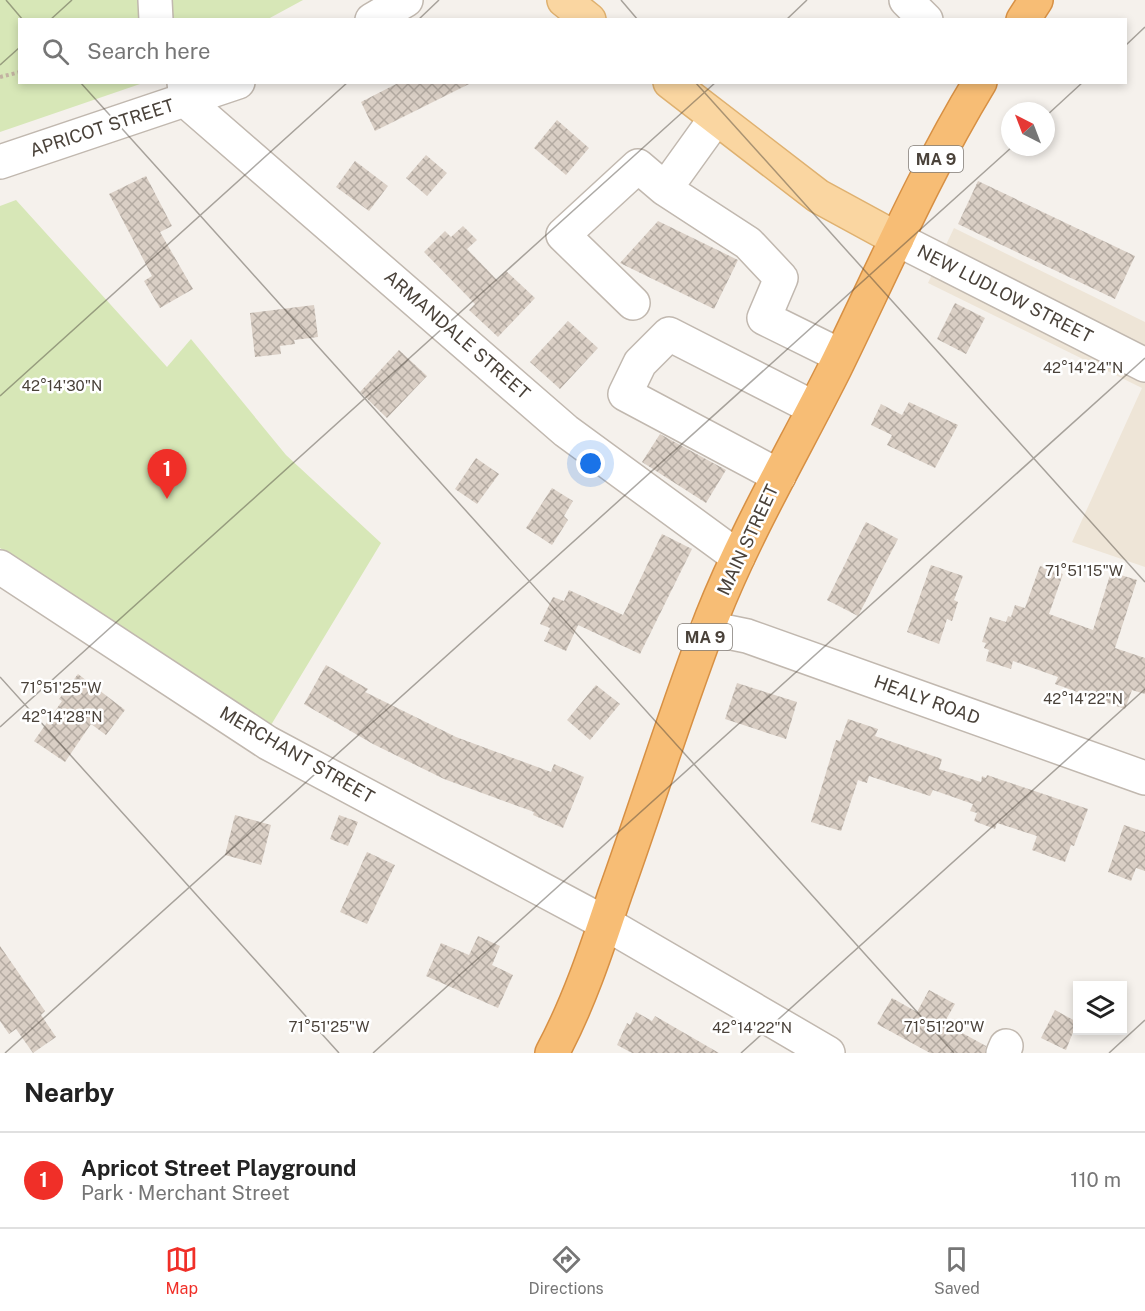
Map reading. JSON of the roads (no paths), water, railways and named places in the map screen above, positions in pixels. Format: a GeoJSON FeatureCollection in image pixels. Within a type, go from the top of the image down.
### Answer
{"type":"FeatureCollection","features":[{"type":"Feature","properties":{"kind":"highway"},"geometry":{"type":"LineString","coordinates":[[1024,18],[1036,0]]}},
{"type":"Feature","properties":{"kind":"highway","name":"MAIN STREET"},"geometry":{"type":"LineString","coordinates":[[552,1053],[569,1023],[708,628],[738,557],[942,148],[979,84]]}},
{"type":"Feature","properties":{"kind":"main road"},"geometry":{"type":"LineString","coordinates":[[564,0],[586,18]]}},
{"type":"Feature","properties":{"kind":"main road"},"geometry":{"type":"LineString","coordinates":[[673,84],[818,196],[897,239]]}},
{"type":"Feature","properties":{"kind":"street"},"geometry":{"type":"LineString","coordinates":[[155,0],[156,18]]}},
{"type":"Feature","properties":{"kind":"street"},"geometry":{"type":"LineString","coordinates":[[375,18],[406,0]]}},
{"type":"Feature","properties":{"kind":"street"},"geometry":{"type":"LineString","coordinates":[[906,0],[924,18]]}},
{"type":"Feature","properties":{"kind":"street","name":"APRICOT STREET"},"geometry":{"type":"LineString","coordinates":[[0,162],[185,92],[227,84]]}},
{"type":"Feature","properties":{"kind":"street","name":"ARMANDALE STREET"},"geometry":{"type":"LineString","coordinates":[[185,92],[566,431],[738,557]]}},
{"type":"Feature","properties":{"kind":"street"},"geometry":{"type":"LineString","coordinates":[[665,189],[716,118]]}},
{"type":"Feature","properties":{"kind":"street"},"geometry":{"type":"LineString","coordinates":[[633,303],[563,235],[638,166],[665,189],[748,243],[781,278],[764,318],[839,355]]}},
{"type":"Feature","properties":{"kind":"street","name":"NEW LUDLOW STREET"},"geometry":{"type":"LineString","coordinates":[[897,239],[1145,365]]}},
{"type":"Feature","properties":{"kind":"street"},"geometry":{"type":"LineString","coordinates":[[779,476],[625,394],[640,363],[669,334],[814,408]]}},
{"type":"Feature","properties":{"kind":"street","name":"MERCHANT STREET"},"geometry":{"type":"LineString","coordinates":[[0,567],[268,743],[605,923],[828,1053]]}},
{"type":"Feature","properties":{"kind":"street","name":"HEALY ROAD"},"geometry":{"type":"LineString","coordinates":[[708,628],[747,636],[1145,778]]}},
{"type":"Feature","properties":{"kind":"place","name":"Apricot Street Playground"},"geometry":{"type":"Point","coordinates":[167,499]}}]}
